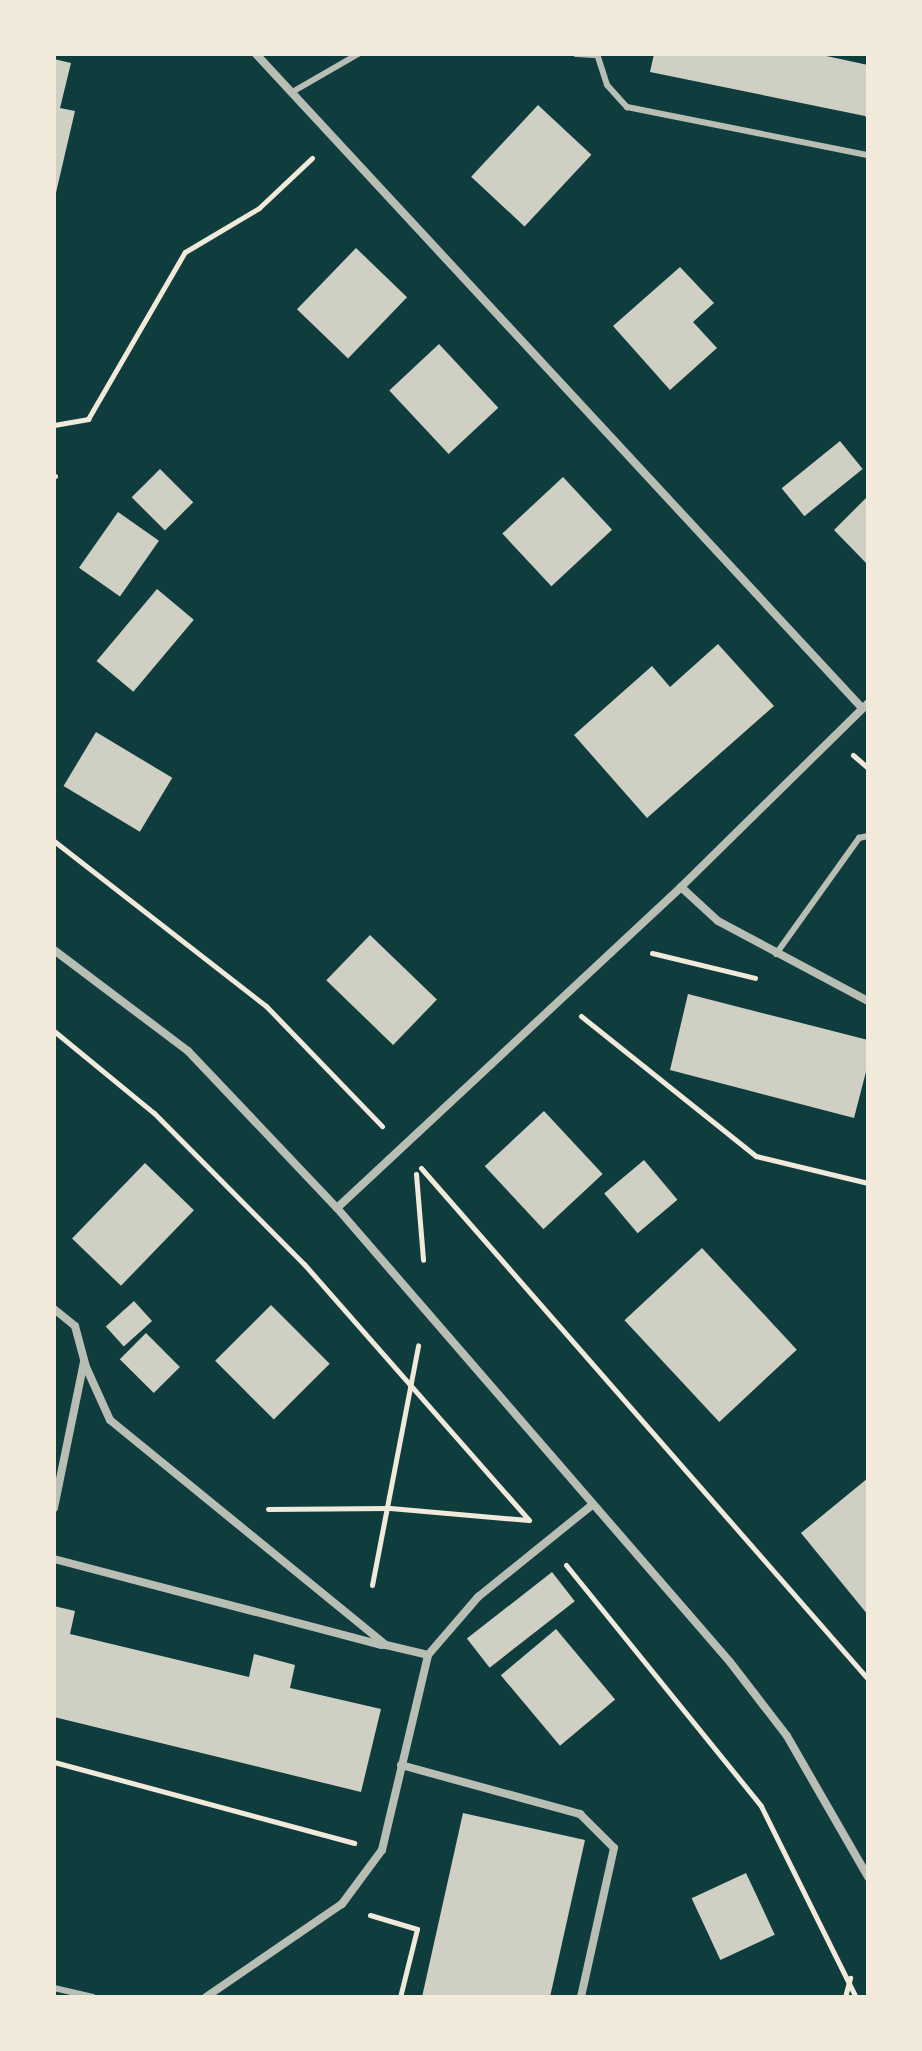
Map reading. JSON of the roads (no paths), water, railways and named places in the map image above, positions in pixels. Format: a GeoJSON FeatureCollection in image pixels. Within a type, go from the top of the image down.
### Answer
{"type":"FeatureCollection","features":[{"type":"Feature","properties":{"kind":"street"},"geometry":{"type":"LineString","coordinates":[[256,54],[294,91],[865,706],[681,887],[337,1208]]}},
{"type":"Feature","properties":{"kind":"street"},"geometry":{"type":"LineString","coordinates":[[681,887],[718,921],[775,955],[868,1001]]}},
{"type":"Feature","properties":{"kind":"street"},"geometry":{"type":"LineString","coordinates":[[54,950],[188,1051],[337,1208],[730,1662],[787,1736],[868,1877]]}},
{"type":"Feature","properties":{"kind":"street"},"geometry":{"type":"LineString","coordinates":[[54,1309],[75,1326],[84,1361],[110,1420],[386,1645]]}},
{"type":"Feature","properties":{"kind":"street"},"geometry":{"type":"LineString","coordinates":[[54,1508],[84,1361]]}},
{"type":"Feature","properties":{"kind":"street"},"geometry":{"type":"LineString","coordinates":[[206,1997],[342,1904],[382,1850],[428,1655],[478,1597],[592,1505]]}},
{"type":"Feature","properties":{"kind":"street"},"geometry":{"type":"LineString","coordinates":[[54,1559],[428,1655]]}},
{"type":"Feature","properties":{"kind":"street"},"geometry":{"type":"LineString","coordinates":[[401,1765],[580,1814],[614,1848],[581,1997]]}},
{"type":"Feature","properties":{"kind":"lane"},"geometry":{"type":"LineString","coordinates":[[294,91],[358,54]]}},
{"type":"Feature","properties":{"kind":"lane"},"geometry":{"type":"LineString","coordinates":[[576,54],[598,56],[607,85],[627,107],[868,155]]}},
{"type":"Feature","properties":{"kind":"lane"},"geometry":{"type":"LineString","coordinates":[[775,955],[859,838],[868,836]]}},
{"type":"Feature","properties":{"kind":"lane"},"geometry":{"type":"LineString","coordinates":[[54,1988],[93,1997]]}}]}
